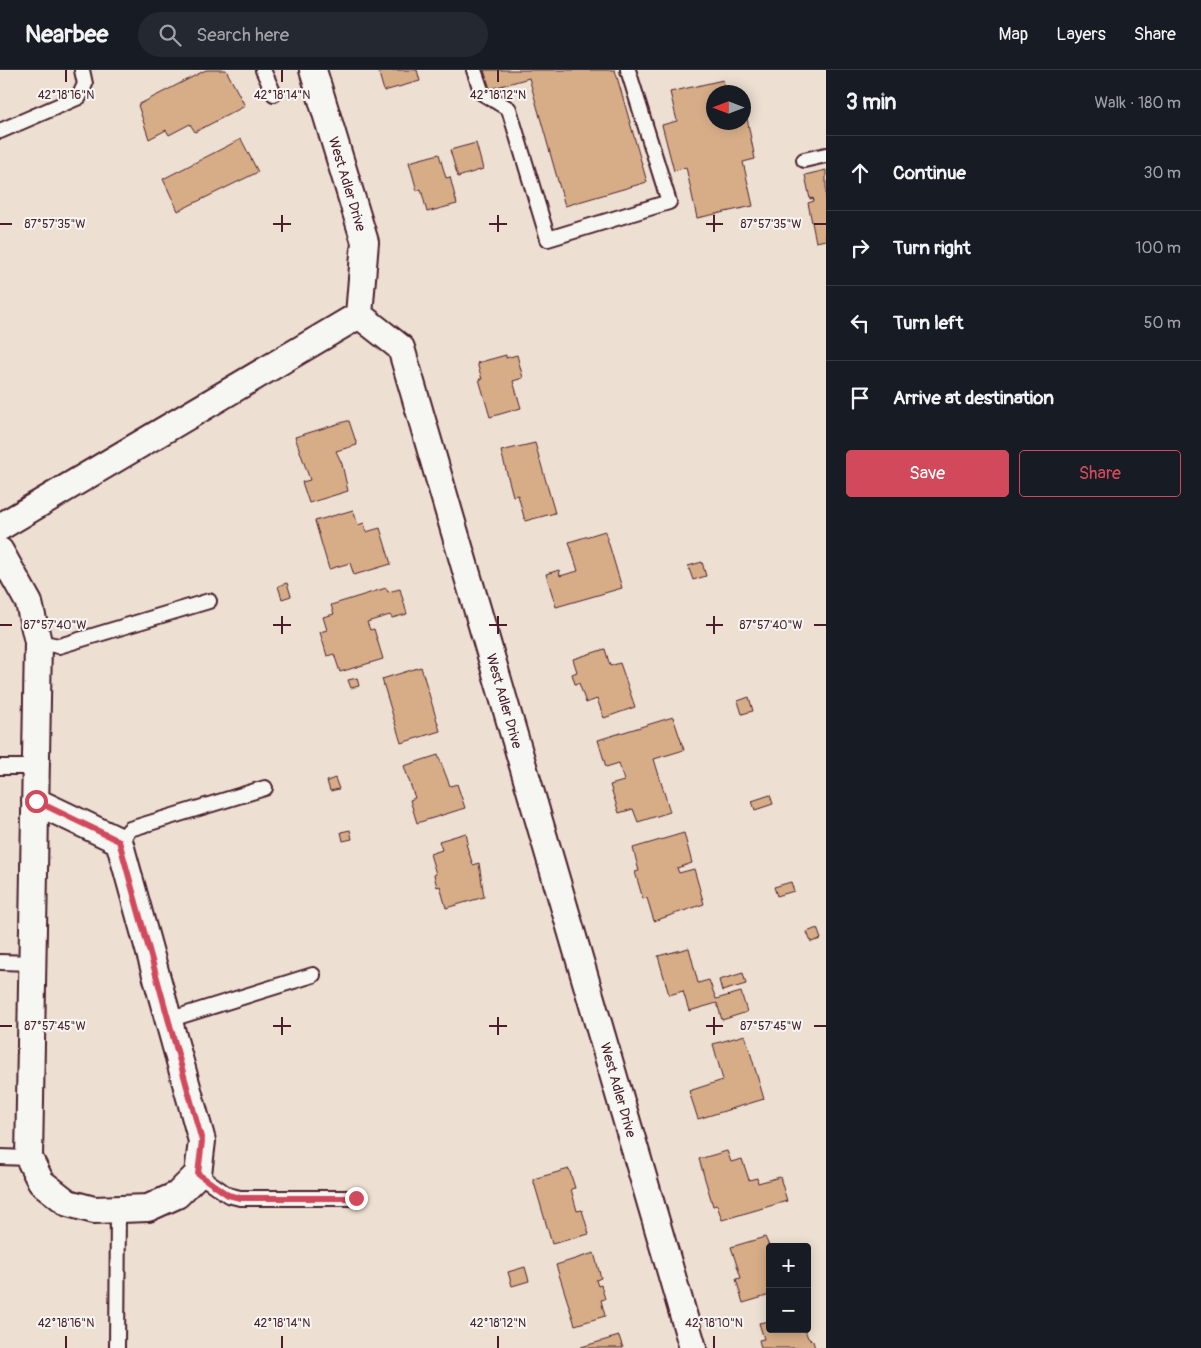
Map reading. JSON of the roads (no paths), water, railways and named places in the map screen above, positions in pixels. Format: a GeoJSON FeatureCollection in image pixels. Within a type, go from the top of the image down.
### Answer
{"type":"FeatureCollection","features":[{"type":"Feature","properties":{"kind":"street","name":"West Adler Drive"},"geometry":{"type":"LineString","coordinates":[[313,70],[365,242],[358,315],[401,348],[693,1348]]}},
{"type":"Feature","properties":{"kind":"street"},"geometry":{"type":"LineString","coordinates":[[0,527],[358,315]]}},
{"type":"Feature","properties":{"kind":"street"},"geometry":{"type":"LineString","coordinates":[[0,551],[29,603],[38,642],[29,1158],[41,1182],[68,1203],[94,1210],[148,1208],[177,1195],[198,1174],[202,1141],[119,841],[36,801]]}},
{"type":"Feature","properties":{"kind":"lane"},"geometry":{"type":"LineString","coordinates":[[0,131],[79,97],[85,84],[82,70]]}},
{"type":"Feature","properties":{"kind":"lane"},"geometry":{"type":"LineString","coordinates":[[263,70],[274,94]]}},
{"type":"Feature","properties":{"kind":"lane"},"geometry":{"type":"LineString","coordinates":[[474,70],[482,93],[509,109],[548,239],[669,202],[628,70]]}},
{"type":"Feature","properties":{"kind":"lane"},"geometry":{"type":"LineString","coordinates":[[804,160],[826,156]]}},
{"type":"Feature","properties":{"kind":"lane"},"geometry":{"type":"LineString","coordinates":[[38,642],[59,646],[209,601]]}},
{"type":"Feature","properties":{"kind":"lane"},"geometry":{"type":"LineString","coordinates":[[0,767],[36,767]]}},
{"type":"Feature","properties":{"kind":"lane"},"geometry":{"type":"LineString","coordinates":[[119,841],[130,829],[265,788]]}},
{"type":"Feature","properties":{"kind":"lane"},"geometry":{"type":"LineString","coordinates":[[0,962],[32,963]]}},
{"type":"Feature","properties":{"kind":"lane"},"geometry":{"type":"LineString","coordinates":[[168,1020],[313,975]]}},
{"type":"Feature","properties":{"kind":"lane"},"geometry":{"type":"LineString","coordinates":[[0,1157],[29,1158]]}},
{"type":"Feature","properties":{"kind":"lane"},"geometry":{"type":"LineString","coordinates":[[198,1174],[228,1195],[240,1198],[356,1198]]}},
{"type":"Feature","properties":{"kind":"lane"},"geometry":{"type":"LineString","coordinates":[[117,1348],[118,1209]]}}]}
